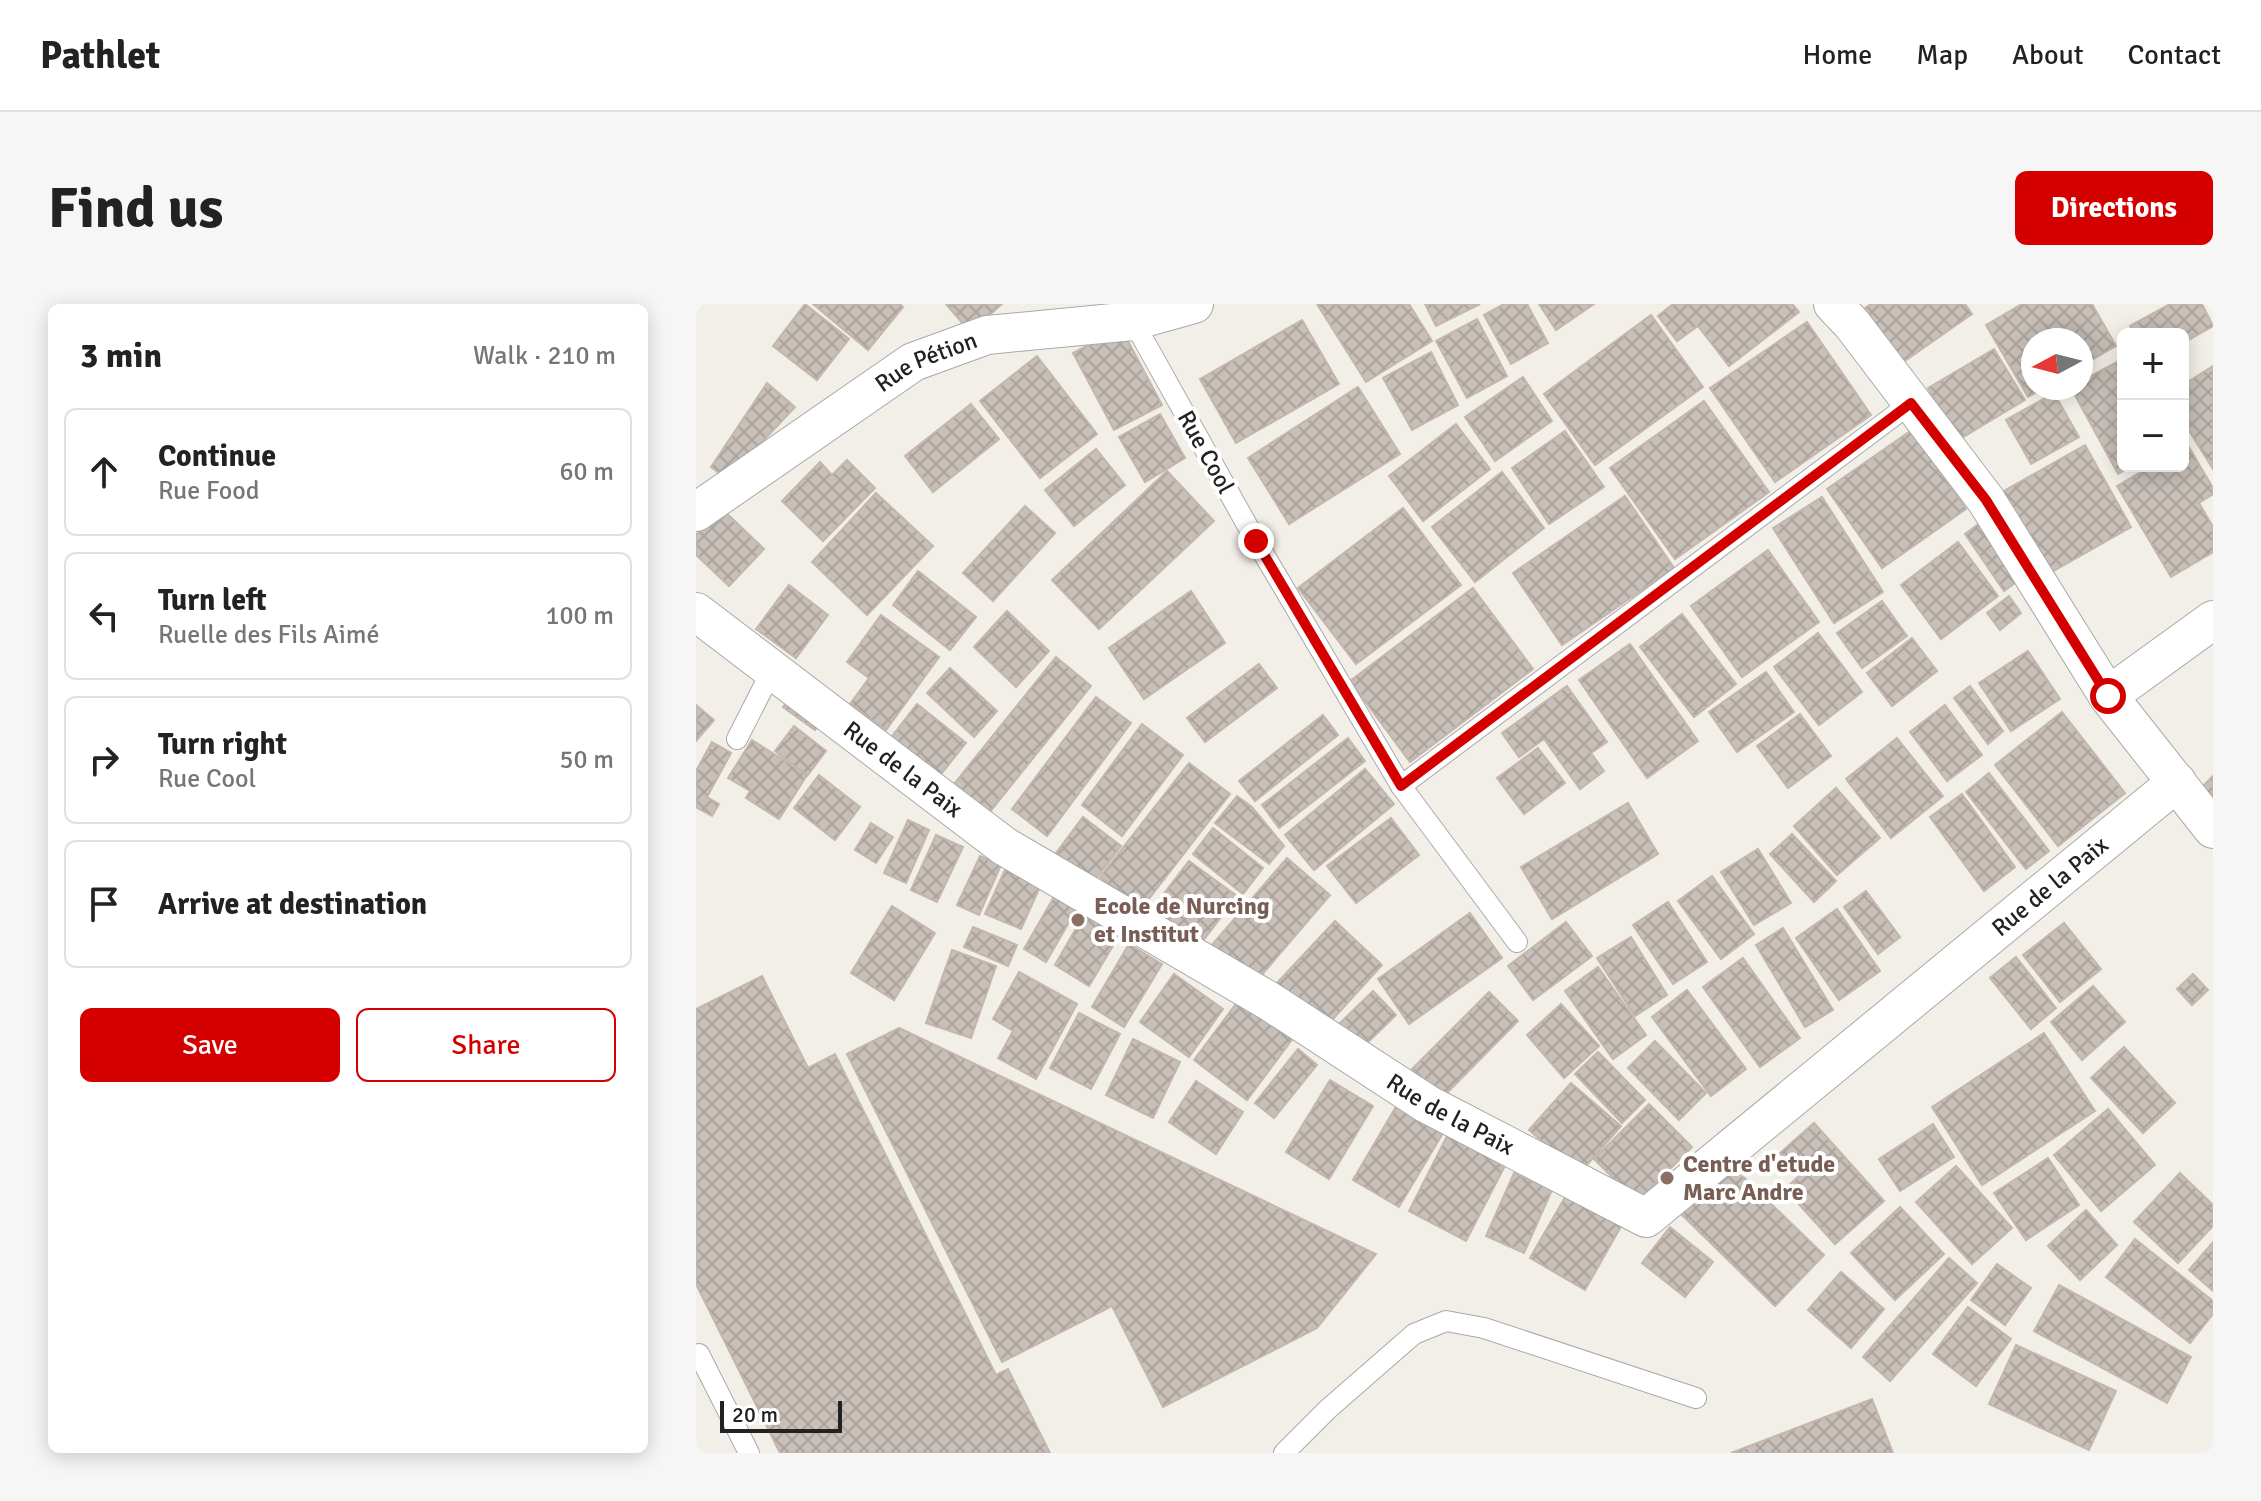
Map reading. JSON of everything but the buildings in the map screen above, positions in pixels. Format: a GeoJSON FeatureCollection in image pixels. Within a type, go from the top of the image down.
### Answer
{"type":"FeatureCollection","features":[{"type":"Feature","properties":{"kind":"street","name":"Rue Pétion"},"geometry":{"type":"LineString","coordinates":[[696,512],[913,362],[987,335],[1133,321],[1194,304]]}},
{"type":"Feature","properties":{"kind":"street"},"geometry":{"type":"LineString","coordinates":[[1833,304],[1852,324],[1986,500],[2108,696],[2213,829]]}},
{"type":"Feature","properties":{"kind":"street","name":"Rue de la Paix"},"geometry":{"type":"LineString","coordinates":[[696,612],[1004,846],[1269,1001],[1427,1104],[1646,1218],[2177,782]]}},
{"type":"Feature","properties":{"kind":"street"},"geometry":{"type":"LineString","coordinates":[[2108,696],[2213,620]]}},
{"type":"Feature","properties":{"kind":"lane","name":"Rue Cool"},"geometry":{"type":"LineString","coordinates":[[1133,321],[1256,541],[1401,786],[1517,942]]}},
{"type":"Feature","properties":{"kind":"lane"},"geometry":{"type":"LineString","coordinates":[[1401,786],[1911,403]]}},
{"type":"Feature","properties":{"kind":"lane"},"geometry":{"type":"LineString","coordinates":[[737,739],[772,670]]}},
{"type":"Feature","properties":{"kind":"lane"},"geometry":{"type":"LineString","coordinates":[[1284,1453],[1328,1409],[1414,1334],[1446,1321],[1484,1328],[1696,1398]]}},
{"type":"Feature","properties":{"kind":"lane"},"geometry":{"type":"LineString","coordinates":[[699,1354],[749,1453]]}},
{"type":"Feature","properties":{"kind":"place","name":"Ecole de Nurcing et Institut"},"geometry":{"type":"Point","coordinates":[1078,920]}},
{"type":"Feature","properties":{"kind":"place","name":"Centre d'etude Marc Andre"},"geometry":{"type":"Point","coordinates":[1667,1178]}},
{"type":"Feature","properties":{"kind":"route"},"geometry":{"type":"LineString","coordinates":[[1256,541],[1401,786],[1911,403],[1986,500],[2053,603],[2108,696]]}}]}
